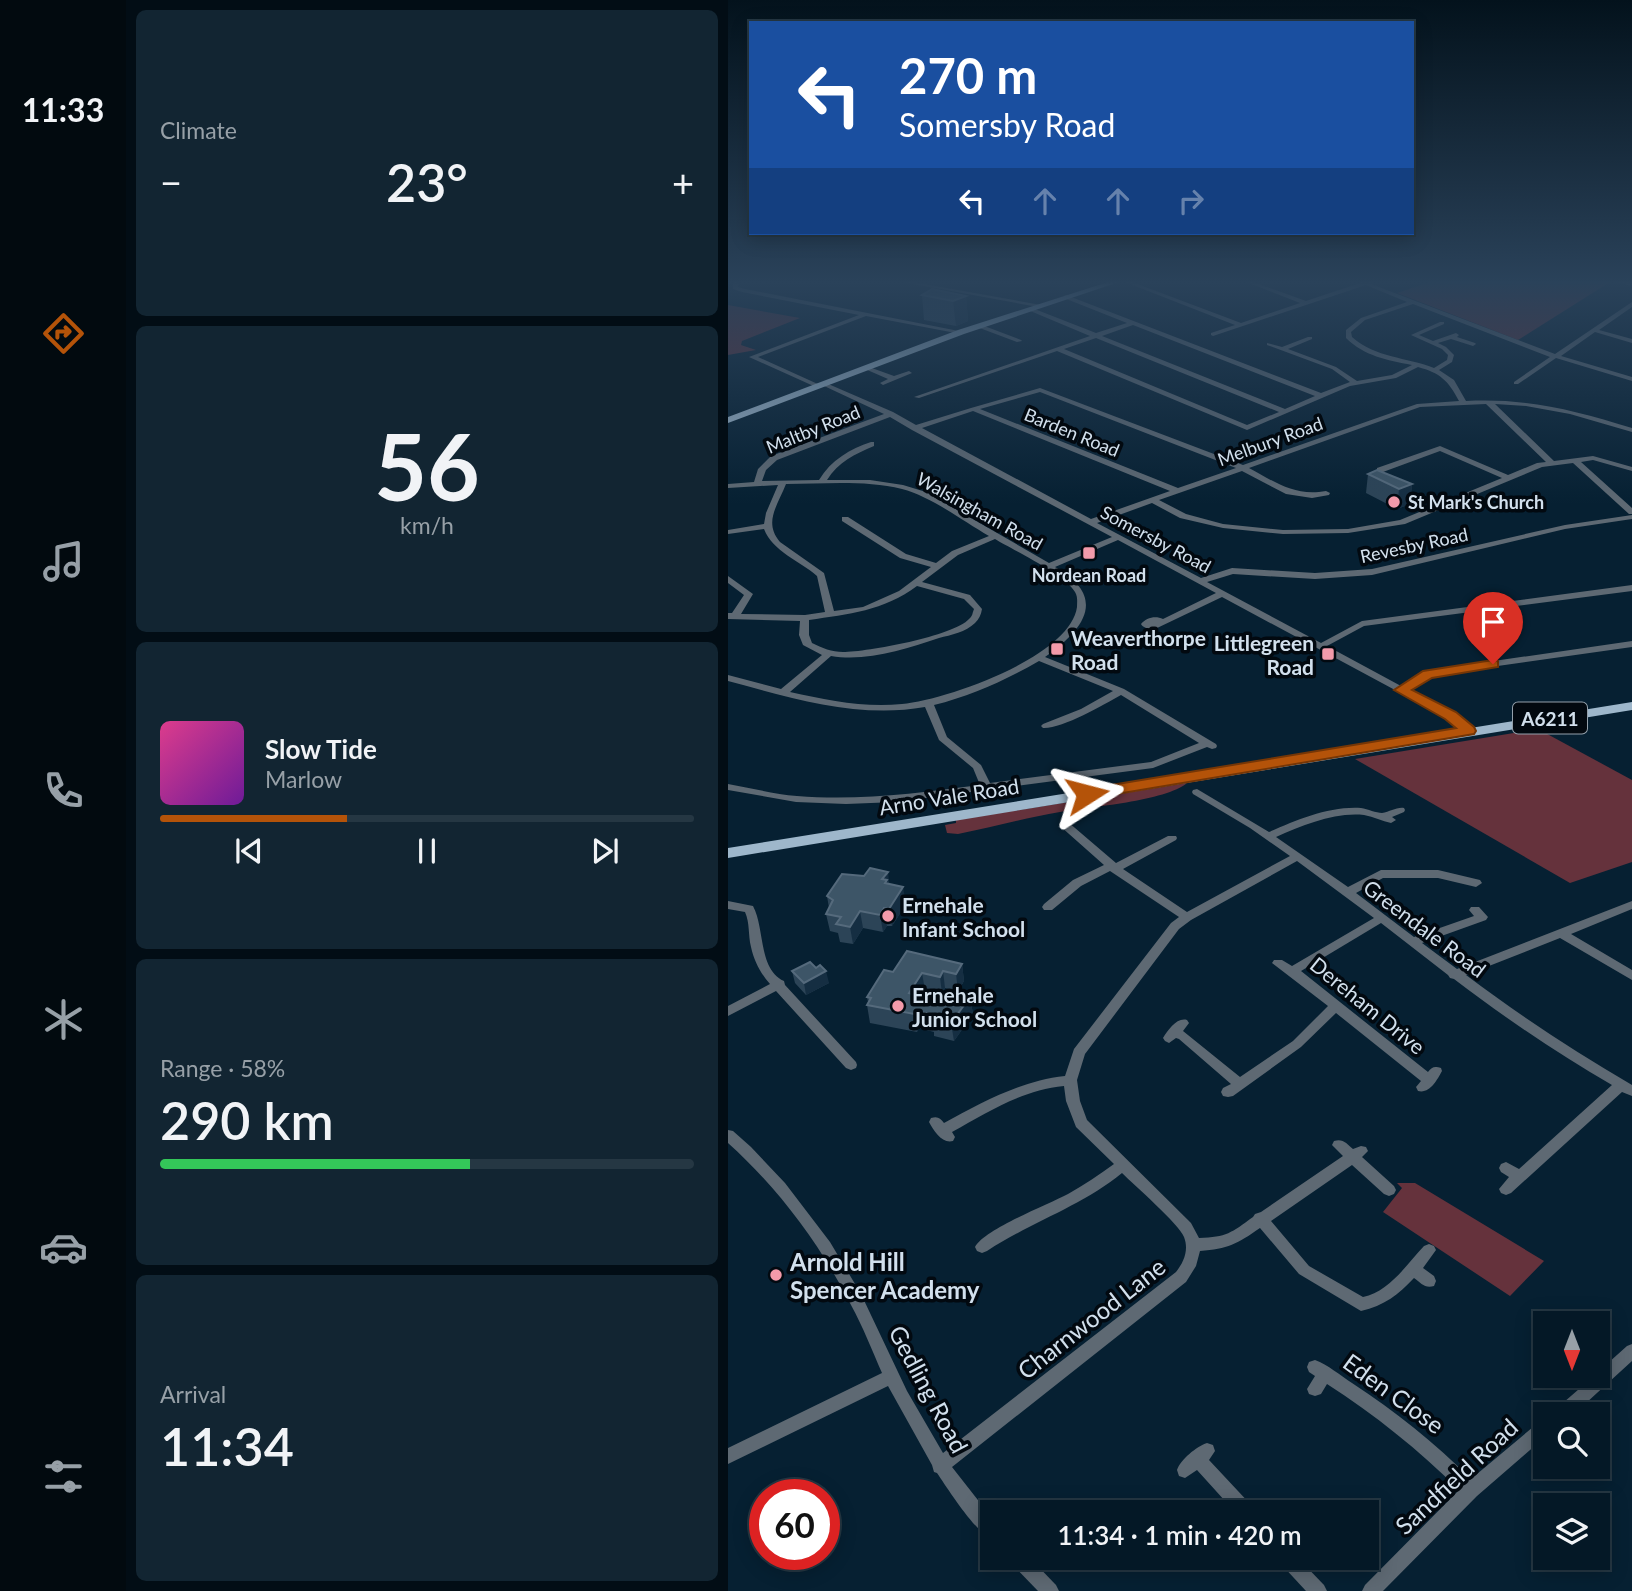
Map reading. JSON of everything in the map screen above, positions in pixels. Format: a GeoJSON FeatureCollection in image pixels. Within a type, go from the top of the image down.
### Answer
{"type":"FeatureCollection","features":[{"type":"Feature","properties":{"kind":"main road"},"geometry":{"type":"LineString","coordinates":[[728,420],[898,356]]}},
{"type":"Feature","properties":{"kind":"main road","name":"Arno Vale Road"},"geometry":{"type":"LineString","coordinates":[[728,853],[1632,706]]}},
{"type":"Feature","properties":{"kind":"street","name":"Somersby Road"},"geometry":{"type":"LineString","coordinates":[[753,356],[890,414],[1450,716],[1468,731]]}},
{"type":"Feature","properties":{"kind":"street"},"geometry":{"type":"LineString","coordinates":[[917,397],[1037,356]]}},
{"type":"Feature","properties":{"kind":"street"},"geometry":{"type":"LineString","coordinates":[[1075,356],[1247,428],[1356,383],[1394,377],[1415,366]]}},
{"type":"Feature","properties":{"kind":"street"},"geometry":{"type":"LineString","coordinates":[[1147,356],[1286,412]]}},
{"type":"Feature","properties":{"kind":"street"},"geometry":{"type":"LineString","coordinates":[[1219,356],[1322,396]]}},
{"type":"Feature","properties":{"kind":"street"},"geometry":{"type":"LineString","coordinates":[[1302,356],[1334,368],[1356,383]]}},
{"type":"Feature","properties":{"kind":"street"},"geometry":{"type":"LineString","coordinates":[[1384,356],[1433,371],[1450,380],[1464,402]]}},
{"type":"Feature","properties":{"kind":"street"},"geometry":{"type":"LineString","coordinates":[[1433,371],[1447,363],[1452,356]]}},
{"type":"Feature","properties":{"kind":"street"},"geometry":{"type":"LineString","coordinates":[[1516,383],[1555,356]]}},
{"type":"Feature","properties":{"kind":"street"},"geometry":{"type":"LineString","coordinates":[[1556,356],[1632,379]]}},
{"type":"Feature","properties":{"kind":"street"},"geometry":{"type":"LineString","coordinates":[[867,368],[895,379]]}},
{"type":"Feature","properties":{"kind":"street"},"geometry":{"type":"LineString","coordinates":[[883,383],[909,373]]}},
{"type":"Feature","properties":{"kind":"street"},"geometry":{"type":"LineString","coordinates":[[915,428],[1038,390],[1243,468],[1289,492],[1312,496],[1326,493]]}},
{"type":"Feature","properties":{"kind":"street"},"geometry":{"type":"LineString","coordinates":[[1488,402],[1557,462]]}},
{"type":"Feature","properties":{"kind":"street","name":"Melbury Road"},"geometry":{"type":"LineString","coordinates":[[1091,522],[1410,407],[1488,402],[1548,408],[1632,430]]}},
{"type":"Feature","properties":{"kind":"street","name":"Barden Road"},"geometry":{"type":"LineString","coordinates":[[973,409],[1177,491]]}},
{"type":"Feature","properties":{"kind":"street","name":"Maltby Road"},"geometry":{"type":"LineString","coordinates":[[758,482],[762,469],[774,458],[890,414]]}},
{"type":"Feature","properties":{"kind":"street"},"geometry":{"type":"LineString","coordinates":[[822,482],[829,467],[836,461],[871,444]]}},
{"type":"Feature","properties":{"kind":"street"},"geometry":{"type":"LineString","coordinates":[[1380,470],[1440,449],[1508,478]]}},
{"type":"Feature","properties":{"kind":"street"},"geometry":{"type":"LineString","coordinates":[[1153,500],[1183,516],[1223,526],[1299,532],[1348,531],[1402,522],[1535,467],[1557,462],[1598,458],[1632,469]]}},
{"type":"Feature","properties":{"kind":"street"},"geometry":{"type":"LineString","coordinates":[[1574,460],[1632,515]]}},
{"type":"Feature","properties":{"kind":"street","name":"Walsingham Road"},"geometry":{"type":"LineString","coordinates":[[728,486],[758,482],[822,482],[879,483],[911,489],[1049,566],[1076,587],[1081,594],[1082,610],[1077,622],[1066,635],[1037,657],[995,681],[928,703],[897,708],[863,707],[728,678]]}},
{"type":"Feature","properties":{"kind":"street"},"geometry":{"type":"LineString","coordinates":[[783,482],[767,526],[775,541],[821,575],[830,615]]}},
{"type":"Feature","properties":{"kind":"street","name":"Revesby Road"},"geometry":{"type":"LineString","coordinates":[[1200,581],[1232,571],[1315,576],[1372,572],[1566,527],[1632,515]]}},
{"type":"Feature","properties":{"kind":"street"},"geometry":{"type":"LineString","coordinates":[[845,519],[903,556],[936,566]]}},
{"type":"Feature","properties":{"kind":"street"},"geometry":{"type":"LineString","coordinates":[[728,532],[767,526]]}},
{"type":"Feature","properties":{"kind":"street"},"geometry":{"type":"LineString","coordinates":[[731,616],[805,618],[881,603],[915,583],[936,566],[972,545],[995,536]]}},
{"type":"Feature","properties":{"kind":"street"},"geometry":{"type":"LineString","coordinates":[[1049,566],[1118,537]]}},
{"type":"Feature","properties":{"kind":"street"},"geometry":{"type":"LineString","coordinates":[[728,579],[749,594],[731,616]]}},
{"type":"Feature","properties":{"kind":"street"},"geometry":{"type":"LineString","coordinates":[[805,618],[805,642],[813,649],[827,655],[862,655],[949,632],[967,625],[977,615],[976,606],[970,599],[915,583]]}},
{"type":"Feature","properties":{"kind":"street"},"geometry":{"type":"LineString","coordinates":[[1321,646],[1363,624],[1632,588]]}},
{"type":"Feature","properties":{"kind":"street"},"geometry":{"type":"LineString","coordinates":[[1163,622],[1223,593]]}},
{"type":"Feature","properties":{"kind":"street"},"geometry":{"type":"LineString","coordinates":[[1401,690],[1432,673],[1632,644]]}},
{"type":"Feature","properties":{"kind":"street"},"geometry":{"type":"LineString","coordinates":[[784,692],[827,655]]}},
{"type":"Feature","properties":{"kind":"street"},"geometry":{"type":"LineString","coordinates":[[728,787],[788,798],[846,801],[896,799],[1153,765],[1208,745],[1121,691],[1037,657]]}},
{"type":"Feature","properties":{"kind":"street"},"geometry":{"type":"LineString","coordinates":[[1047,723],[1121,691]]}},
{"type":"Feature","properties":{"kind":"street"},"geometry":{"type":"LineString","coordinates":[[928,703],[943,738],[976,767],[986,788]]}},
{"type":"Feature","properties":{"kind":"street","name":"Greendale Road"},"geometry":{"type":"LineString","coordinates":[[1201,797],[1268,836],[1454,975],[1523,1023],[1627,1088]]}},
{"type":"Feature","properties":{"kind":"street"},"geometry":{"type":"LineString","coordinates":[[1268,836],[1323,815],[1359,812],[1387,818],[1400,810]]}},
{"type":"Feature","properties":{"kind":"street"},"geometry":{"type":"LineString","coordinates":[[1064,824],[1145,892],[1187,916]]}},
{"type":"Feature","properties":{"kind":"street"},"geometry":{"type":"LineString","coordinates":[[1048,907],[1088,876],[1112,867],[1163,839]]}},
{"type":"Feature","properties":{"kind":"street"},"geometry":{"type":"LineString","coordinates":[[1296,856],[1187,916],[1167,935],[1079,1052],[1070,1080],[1073,1101],[1081,1123],[1182,1222],[1193,1245],[1230,1240],[1260,1218],[1292,1201],[1357,1154]]}},
{"type":"Feature","properties":{"kind":"street"},"geometry":{"type":"LineString","coordinates":[[1347,893],[1381,874],[1438,874],[1467,883]]}},
{"type":"Feature","properties":{"kind":"street"},"geometry":{"type":"LineString","coordinates":[[1051,891],[1063,896]]}},
{"type":"Feature","properties":{"kind":"street"},"geometry":{"type":"LineString","coordinates":[[728,905],[744,907],[752,913],[760,959],[767,973],[780,984],[804,1016],[851,1065]]}},
{"type":"Feature","properties":{"kind":"street"},"geometry":{"type":"LineString","coordinates":[[1454,975],[1632,905]]}},
{"type":"Feature","properties":{"kind":"street"},"geometry":{"type":"LineString","coordinates":[[1412,942],[1482,917],[1475,910]]}},
{"type":"Feature","properties":{"kind":"street","name":"Dereham Drive"},"geometry":{"type":"LineString","coordinates":[[1380,919],[1292,971],[1429,1080]]}},
{"type":"Feature","properties":{"kind":"street"},"geometry":{"type":"LineString","coordinates":[[1561,933],[1632,976]]}},
{"type":"Feature","properties":{"kind":"street"},"geometry":{"type":"LineString","coordinates":[[1278,963],[1292,971]]}},
{"type":"Feature","properties":{"kind":"street"},"geometry":{"type":"LineString","coordinates":[[728,1011],[780,984]]}},
{"type":"Feature","properties":{"kind":"street"},"geometry":{"type":"LineString","coordinates":[[1228,1092],[1297,1044],[1335,1006]]}},
{"type":"Feature","properties":{"kind":"street"},"geometry":{"type":"LineString","coordinates":[[1175,1031],[1240,1084]]}},
{"type":"Feature","properties":{"kind":"street"},"geometry":{"type":"LineString","coordinates":[[942,1130],[1020,1089],[1070,1080]]}},
{"type":"Feature","properties":{"kind":"street"},"geometry":{"type":"LineString","coordinates":[[1506,1189],[1627,1088]]}},
{"type":"Feature","properties":{"kind":"street","name":"Gedling Road"},"geometry":{"type":"LineString","coordinates":[[728,1135],[778,1185],[821,1242],[851,1290],[892,1376],[940,1466],[980,1515]]}},
{"type":"Feature","properties":{"kind":"street"},"geometry":{"type":"LineString","coordinates":[[1339,1145],[1357,1154],[1389,1190]]}},
{"type":"Feature","properties":{"kind":"street"},"geometry":{"type":"LineString","coordinates":[[982,1247],[999,1227],[1103,1183],[1122,1165]]}},
{"type":"Feature","properties":{"kind":"street"},"geometry":{"type":"LineString","coordinates":[[1506,1168],[1520,1177]]}},
{"type":"Feature","properties":{"kind":"street"},"geometry":{"type":"LineString","coordinates":[[1260,1218],[1304,1270],[1356,1303],[1368,1304],[1381,1298],[1429,1250]]}},
{"type":"Feature","properties":{"kind":"street","name":"Charnwood Lane"},"geometry":{"type":"LineString","coordinates":[[940,1466],[1181,1277],[1190,1265],[1193,1245]]}},
{"type":"Feature","properties":{"kind":"street"},"geometry":{"type":"LineString","coordinates":[[1412,1268],[1429,1281]]}},
{"type":"Feature","properties":{"kind":"street"},"geometry":{"type":"LineString","coordinates":[[1575,1402],[1632,1351]]}},
{"type":"Feature","properties":{"kind":"street","name":"Eden Close"},"geometry":{"type":"LineString","coordinates":[[1315,1389],[1320,1371],[1402,1425],[1438,1455],[1471,1490]]}},
{"type":"Feature","properties":{"kind":"street"},"geometry":{"type":"LineString","coordinates":[[728,1457],[892,1376]]}},
{"type":"Feature","properties":{"kind":"street","name":"Sandfield Road"},"geometry":{"type":"LineString","coordinates":[[1371,1591],[1471,1490],[1533,1437]]}},
{"type":"Feature","properties":{"kind":"street"},"geometry":{"type":"LineString","coordinates":[[1196,1460],[1234,1500]]}},
{"type":"Feature","properties":{"kind":"street"},"geometry":{"type":"LineString","coordinates":[[1030,1570],[1050,1591]]}},
{"type":"Feature","properties":{"kind":"street"},"geometry":{"type":"LineString","coordinates":[[1298,1570],[1318,1591]]}},
{"type":"Feature","properties":{"kind":"shaded area"},"geometry":{"type":"Polygon","coordinates":[[[1538,729],[1632,780],[1632,862],[1570,883],[1355,759],[1538,729]]]}},
{"type":"Feature","properties":{"kind":"shaded area"},"geometry":{"type":"Polygon","coordinates":[[[1187,783],[1145,799],[1047,814],[958,834],[947,833],[945,825],[956,823],[956,820],[1187,783]]]}},
{"type":"Feature","properties":{"kind":"shaded area"},"geometry":{"type":"Polygon","coordinates":[[[1397,1183],[1415,1183],[1544,1261],[1510,1296],[1383,1212],[1402,1188],[1397,1183]]]}},
{"type":"Feature","properties":{"kind":"building"},"geometry":{"type":"Polygon","coordinates":[[[1377,470],[1412,484],[1399,489],[1368,474],[1377,470]]]}},
{"type":"Feature","properties":{"kind":"building"},"geometry":{"type":"Polygon","coordinates":[[[870,868],[888,872],[882,879],[887,880],[885,883],[903,887],[889,909],[884,908],[880,915],[860,911],[850,927],[836,924],[841,917],[826,914],[833,900],[827,896],[842,874],[864,876],[870,868]]]}},
{"type":"Feature","properties":{"kind":"building"},"geometry":{"type":"Polygon","coordinates":[[[907,951],[962,964],[956,974],[943,971],[940,977],[922,973],[909,993],[945,1002],[951,992],[970,997],[951,1023],[932,1019],[934,1015],[916,1011],[914,1014],[867,1005],[871,998],[867,997],[884,970],[893,972],[907,951]]]}},
{"type":"Feature","properties":{"kind":"building"},"geometry":{"type":"Polygon","coordinates":[[[810,962],[816,968],[820,965],[826,971],[804,983],[792,971],[810,962]]]}},
{"type":"Feature","properties":{"kind":"place","name":"St Mark's Church"},"geometry":{"type":"Point","coordinates":[1394,502]}},
{"type":"Feature","properties":{"kind":"place","name":"Nordean Road"},"geometry":{"type":"Point","coordinates":[1089,553]}},
{"type":"Feature","properties":{"kind":"place","name":"Weaverthorpe Road"},"geometry":{"type":"Point","coordinates":[1057,649]}},
{"type":"Feature","properties":{"kind":"place","name":"Littlegreen Road"},"geometry":{"type":"Point","coordinates":[1328,654]}},
{"type":"Feature","properties":{"kind":"place","name":"Ernehale Infant School"},"geometry":{"type":"Point","coordinates":[888,916]}},
{"type":"Feature","properties":{"kind":"place","name":"Ernehale Junior School"},"geometry":{"type":"Point","coordinates":[898,1006]}},
{"type":"Feature","properties":{"kind":"place","name":"Arnold Hill Spencer Academy"},"geometry":{"type":"Point","coordinates":[776,1275]}},
{"type":"Feature","properties":{"kind":"route"},"geometry":{"type":"LineString","coordinates":[[1087,794],[1468,731],[1450,716],[1401,690],[1424,675],[1493,664]]}}]}
